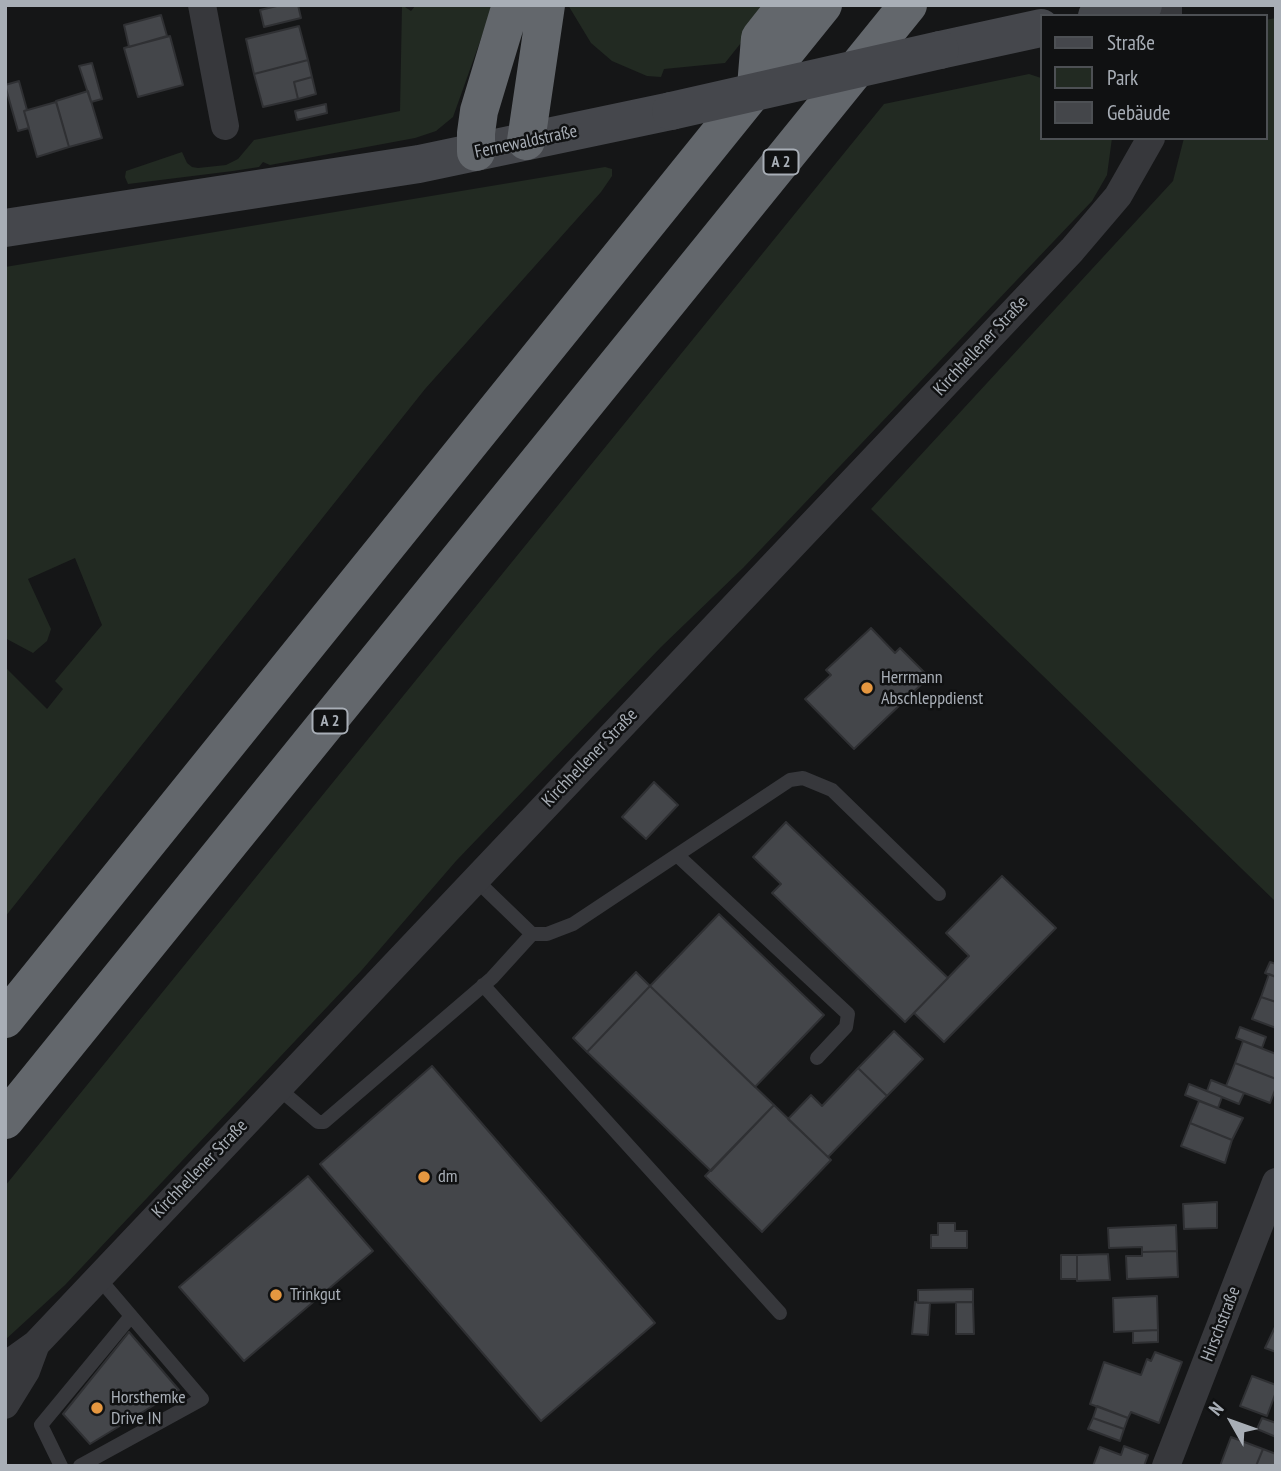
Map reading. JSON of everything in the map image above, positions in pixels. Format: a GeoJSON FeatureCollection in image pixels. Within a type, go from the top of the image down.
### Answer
{"type":"FeatureCollection","features":[{"type":"Feature","properties":{"kind":"highway"},"geometry":{"type":"LineString","coordinates":[[476,152],[479,111],[510,5]]}},
{"type":"Feature","properties":{"kind":"highway"},"geometry":{"type":"LineString","coordinates":[[526,141],[546,5]]}},
{"type":"Feature","properties":{"kind":"highway"},"geometry":{"type":"LineString","coordinates":[[757,88],[760,38],[786,5]]}},
{"type":"Feature","properties":{"kind":"highway"},"geometry":{"type":"LineString","coordinates":[[5,1019],[823,5]]}},
{"type":"Feature","properties":{"kind":"highway","name":"A 2"},"geometry":{"type":"LineString","coordinates":[[5,1120],[908,5]]}},
{"type":"Feature","properties":{"kind":"main road","name":"Fernewaldstraße"},"geometry":{"type":"LineString","coordinates":[[5,228],[406,166],[671,111],[940,50],[1035,33]]}},
{"type":"Feature","properties":{"kind":"street"},"geometry":{"type":"LineString","coordinates":[[202,5],[225,126]]}},
{"type":"Feature","properties":{"kind":"street"},"geometry":{"type":"LineString","coordinates":[[1131,140],[1138,165]]}},
{"type":"Feature","properties":{"kind":"street","name":"Kirchhellener Straße"},"geometry":{"type":"LineString","coordinates":[[5,1366],[36,1343],[1072,250],[1118,196],[1150,140]]}},
{"type":"Feature","properties":{"kind":"street","name":"Hirschstraße"},"geometry":{"type":"LineString","coordinates":[[1166,1466],[1276,1182]]}},
{"type":"Feature","properties":{"kind":"street","name":"Kirchhellener Straße"},"geometry":{"type":"LineString","coordinates":[[5,1405],[26,1371],[36,1343]]}},
{"type":"Feature","properties":{"kind":"lane"},"geometry":{"type":"LineString","coordinates":[[475,879],[532,934],[547,934],[573,924],[790,780],[803,778],[832,789],[939,894]]}},
{"type":"Feature","properties":{"kind":"lane"},"geometry":{"type":"LineString","coordinates":[[677,855],[848,1014],[846,1027],[817,1058]]}},
{"type":"Feature","properties":{"kind":"lane"},"geometry":{"type":"LineString","coordinates":[[278,1088],[318,1122],[324,1122],[483,985],[532,934]]}},
{"type":"Feature","properties":{"kind":"lane"},"geometry":{"type":"LineString","coordinates":[[483,985],[780,1313]]}},
{"type":"Feature","properties":{"kind":"lane"},"geometry":{"type":"LineString","coordinates":[[80,1466],[202,1399],[97,1276]]}},
{"type":"Feature","properties":{"kind":"lane"},"geometry":{"type":"LineString","coordinates":[[61,1466],[41,1425],[131,1316]]}},
{"type":"Feature","properties":{"kind":"green space"},"geometry":{"type":"Polygon","coordinates":[[[402,5],[411,11],[416,5],[493,5],[453,117],[436,131],[415,138],[270,165],[263,162],[259,167],[128,184],[126,171],[182,152],[192,167],[226,165],[238,159],[254,140],[400,111],[402,5]]]}},
{"type":"Feature","properties":{"kind":"green space"},"geometry":{"type":"Polygon","coordinates":[[[568,5],[771,5],[725,63],[664,69],[661,77],[647,76],[612,61],[591,43],[568,5]]]}},
{"type":"Feature","properties":{"kind":"green space"},"geometry":{"type":"Polygon","coordinates":[[[1276,18],[1276,902],[871,509],[1173,181],[1183,140],[1267,140],[1267,20],[1276,18]]]}},
{"type":"Feature","properties":{"kind":"green space"},"geometry":{"type":"Polygon","coordinates":[[[1029,74],[1040,78],[1040,140],[1112,140],[1107,175],[1092,201],[743,568],[661,647],[456,861],[361,971],[65,1285],[5,1340],[5,1186],[884,104],[1029,74]]]}},
{"type":"Feature","properties":{"kind":"green space"},"geometry":{"type":"Polygon","coordinates":[[[605,167],[612,169],[612,176],[601,192],[425,389],[5,917],[5,667],[47,709],[63,689],[55,681],[102,625],[75,558],[28,579],[51,629],[47,641],[33,653],[5,638],[5,267],[605,167]]]}},
{"type":"Feature","properties":{"kind":"building"},"geometry":{"type":"Polygon","coordinates":[[[281,5],[298,5],[301,18],[264,27],[260,10],[281,5]]]}},
{"type":"Feature","properties":{"kind":"building"},"geometry":{"type":"Polygon","coordinates":[[[161,15],[167,36],[129,47],[124,25],[161,15]]]}},
{"type":"Feature","properties":{"kind":"building"},"geometry":{"type":"Polygon","coordinates":[[[299,26],[308,60],[254,74],[246,39],[299,26]]]}},
{"type":"Feature","properties":{"kind":"building"},"geometry":{"type":"Polygon","coordinates":[[[170,36],[183,85],[138,97],[124,48],[170,36]]]}},
{"type":"Feature","properties":{"kind":"building"},"geometry":{"type":"Polygon","coordinates":[[[308,60],[312,77],[294,82],[298,99],[263,107],[254,74],[308,60]]]}},
{"type":"Feature","properties":{"kind":"building"},"geometry":{"type":"Polygon","coordinates":[[[92,63],[102,99],[91,102],[79,66],[92,63]]]}},
{"type":"Feature","properties":{"kind":"building"},"geometry":{"type":"Polygon","coordinates":[[[312,77],[316,94],[298,99],[294,82],[312,77]]]}},
{"type":"Feature","properties":{"kind":"building"},"geometry":{"type":"Polygon","coordinates":[[[19,81],[29,128],[18,131],[5,85],[19,81]]]}},
{"type":"Feature","properties":{"kind":"building"},"geometry":{"type":"Polygon","coordinates":[[[88,91],[102,138],[69,147],[56,101],[88,91]]]}},
{"type":"Feature","properties":{"kind":"building"},"geometry":{"type":"Polygon","coordinates":[[[56,102],[69,147],[37,157],[24,111],[56,102]]]}},
{"type":"Feature","properties":{"kind":"building"},"geometry":{"type":"Polygon","coordinates":[[[326,104],[327,113],[297,120],[295,111],[326,104]]]}},
{"type":"Feature","properties":{"kind":"building","name":"Herrmann Abschleppdienst"},"geometry":{"type":"Polygon","coordinates":[[[871,628],[895,653],[900,648],[929,677],[854,749],[805,699],[831,675],[826,670],[871,628]]]}},
{"type":"Feature","properties":{"kind":"building"},"geometry":{"type":"Polygon","coordinates":[[[654,782],[678,805],[646,839],[622,817],[654,782]]]}},
{"type":"Feature","properties":{"kind":"building"},"geometry":{"type":"Polygon","coordinates":[[[786,822],[948,978],[905,1022],[772,893],[781,884],[753,857],[786,822]]]}},
{"type":"Feature","properties":{"kind":"building"},"geometry":{"type":"Polygon","coordinates":[[[1002,876],[1056,928],[944,1042],[914,1013],[969,956],[946,933],[1002,876]]]}},
{"type":"Feature","properties":{"kind":"building"},"geometry":{"type":"Polygon","coordinates":[[[719,914],[824,1015],[755,1087],[650,986],[719,914]]]}},
{"type":"Feature","properties":{"kind":"building"},"geometry":{"type":"Polygon","coordinates":[[[1270,962],[1276,964],[1276,977],[1265,973],[1270,962]]]}},
{"type":"Feature","properties":{"kind":"building"},"geometry":{"type":"Polygon","coordinates":[[[636,972],[650,986],[587,1052],[573,1038],[636,972]]]}},
{"type":"Feature","properties":{"kind":"building"},"geometry":{"type":"Polygon","coordinates":[[[1269,974],[1276,977],[1276,1002],[1261,997],[1269,974]]]}},
{"type":"Feature","properties":{"kind":"building"},"geometry":{"type":"Polygon","coordinates":[[[650,986],[774,1105],[711,1171],[587,1052],[650,986]]]}},
{"type":"Feature","properties":{"kind":"building"},"geometry":{"type":"Polygon","coordinates":[[[1261,997],[1276,1002],[1276,1028],[1252,1019],[1261,997]]]}},
{"type":"Feature","properties":{"kind":"building"},"geometry":{"type":"Polygon","coordinates":[[[1240,1027],[1266,1037],[1262,1048],[1236,1038],[1240,1027]]]}},
{"type":"Feature","properties":{"kind":"building"},"geometry":{"type":"Polygon","coordinates":[[[894,1031],[923,1059],[887,1096],[858,1068],[894,1031]]]}},
{"type":"Feature","properties":{"kind":"building"},"geometry":{"type":"Polygon","coordinates":[[[1243,1041],[1276,1054],[1276,1079],[1235,1063],[1243,1041]]]}},
{"type":"Feature","properties":{"kind":"building"},"geometry":{"type":"Polygon","coordinates":[[[1235,1063],[1276,1079],[1270,1103],[1226,1086],[1235,1063]]]}},
{"type":"Feature","properties":{"kind":"building"},"geometry":{"type":"Polygon","coordinates":[[[432,1066],[655,1323],[541,1421],[320,1164],[432,1066]]]}},
{"type":"Feature","properties":{"kind":"building"},"geometry":{"type":"Polygon","coordinates":[[[858,1068],[887,1096],[828,1157],[788,1119],[811,1095],[822,1106],[858,1068]]]}},
{"type":"Feature","properties":{"kind":"building"},"geometry":{"type":"Polygon","coordinates":[[[1211,1080],[1244,1093],[1239,1104],[1207,1091],[1211,1080]]]}},
{"type":"Feature","properties":{"kind":"building"},"geometry":{"type":"Polygon","coordinates":[[[1189,1084],[1222,1097],[1218,1108],[1185,1095],[1189,1084]]]}},
{"type":"Feature","properties":{"kind":"building"},"geometry":{"type":"Polygon","coordinates":[[[1199,1101],[1243,1118],[1232,1140],[1190,1123],[1199,1101]]]}},
{"type":"Feature","properties":{"kind":"building"},"geometry":{"type":"Polygon","coordinates":[[[774,1105],[831,1160],[762,1232],[705,1176],[774,1105]]]}},
{"type":"Feature","properties":{"kind":"building"},"geometry":{"type":"Polygon","coordinates":[[[1190,1123],[1232,1140],[1225,1163],[1181,1146],[1190,1123]]]}},
{"type":"Feature","properties":{"kind":"building"},"geometry":{"type":"Polygon","coordinates":[[[308,1176],[373,1251],[244,1361],[179,1287],[308,1176]]]}},
{"type":"Feature","properties":{"kind":"building"},"geometry":{"type":"Polygon","coordinates":[[[1217,1202],[1217,1228],[1184,1229],[1183,1204],[1217,1202]]]}},
{"type":"Feature","properties":{"kind":"building"},"geometry":{"type":"Polygon","coordinates":[[[938,1223],[955,1223],[955,1231],[967,1231],[967,1248],[931,1248],[931,1235],[938,1235],[938,1223]]]}},
{"type":"Feature","properties":{"kind":"building"},"geometry":{"type":"Polygon","coordinates":[[[1176,1225],[1177,1251],[1142,1252],[1142,1247],[1109,1248],[1108,1228],[1176,1225]]]}},
{"type":"Feature","properties":{"kind":"building"},"geometry":{"type":"Polygon","coordinates":[[[1177,1251],[1178,1277],[1127,1279],[1126,1256],[1142,1256],[1142,1252],[1177,1251]]]}},
{"type":"Feature","properties":{"kind":"building"},"geometry":{"type":"Polygon","coordinates":[[[1108,1254],[1110,1280],[1077,1281],[1077,1255],[1108,1254]]]}},
{"type":"Feature","properties":{"kind":"building"},"geometry":{"type":"Polygon","coordinates":[[[1061,1255],[1077,1255],[1077,1279],[1061,1279],[1061,1255]]]}},
{"type":"Feature","properties":{"kind":"building"},"geometry":{"type":"Polygon","coordinates":[[[973,1289],[973,1302],[918,1303],[918,1290],[973,1289]]]}},
{"type":"Feature","properties":{"kind":"building"},"geometry":{"type":"Polygon","coordinates":[[[1157,1296],[1158,1330],[1114,1332],[1113,1298],[1157,1296]]]}},
{"type":"Feature","properties":{"kind":"building"},"geometry":{"type":"Polygon","coordinates":[[[915,1302],[930,1303],[928,1335],[912,1334],[915,1302]]]}},
{"type":"Feature","properties":{"kind":"building"},"geometry":{"type":"Polygon","coordinates":[[[956,1302],[973,1302],[974,1334],[956,1334],[956,1302]]]}},
{"type":"Feature","properties":{"kind":"building"},"geometry":{"type":"Polygon","coordinates":[[[1276,1325],[1276,1352],[1265,1348],[1276,1325]]]}},
{"type":"Feature","properties":{"kind":"building"},"geometry":{"type":"Polygon","coordinates":[[[1158,1330],[1158,1342],[1133,1343],[1133,1331],[1158,1330]]]}},
{"type":"Feature","properties":{"kind":"building"},"geometry":{"type":"Polygon","coordinates":[[[129,1332],[179,1390],[90,1444],[63,1414],[129,1332]]]}},
{"type":"Feature","properties":{"kind":"building"},"geometry":{"type":"Polygon","coordinates":[[[1155,1352],[1182,1362],[1159,1423],[1131,1412],[1128,1418],[1090,1404],[1104,1362],[1141,1375],[1147,1359],[1151,1361],[1155,1352]]]}},
{"type":"Feature","properties":{"kind":"building"},"geometry":{"type":"Polygon","coordinates":[[[1252,1376],[1276,1385],[1267,1416],[1240,1406],[1252,1376]]]}},
{"type":"Feature","properties":{"kind":"building"},"geometry":{"type":"Polygon","coordinates":[[[1097,1406],[1128,1418],[1124,1429],[1093,1418],[1097,1406]]]}},
{"type":"Feature","properties":{"kind":"building"},"geometry":{"type":"Polygon","coordinates":[[[1093,1418],[1124,1429],[1120,1441],[1088,1429],[1093,1418]]]}},
{"type":"Feature","properties":{"kind":"building"},"geometry":{"type":"Polygon","coordinates":[[[1262,1418],[1276,1423],[1276,1437],[1257,1429],[1262,1418]]]}},
{"type":"Feature","properties":{"kind":"building"},"geometry":{"type":"Polygon","coordinates":[[[1231,1437],[1263,1449],[1256,1466],[1220,1466],[1231,1437]]]}},
{"type":"Feature","properties":{"kind":"building"},"geometry":{"type":"Polygon","coordinates":[[[1124,1446],[1148,1455],[1144,1466],[1093,1466],[1100,1447],[1121,1455],[1124,1446]]]}},
{"type":"Feature","properties":{"kind":"building"},"geometry":{"type":"Polygon","coordinates":[[[1263,1449],[1276,1454],[1276,1466],[1256,1466],[1263,1449]]]}},
{"type":"Feature","properties":{"kind":"place","name":"Herrmann Abschleppdienst"},"geometry":{"type":"Point","coordinates":[867,688]}},
{"type":"Feature","properties":{"kind":"place","name":"dm"},"geometry":{"type":"Point","coordinates":[424,1177]}},
{"type":"Feature","properties":{"kind":"place","name":"Trinkgut"},"geometry":{"type":"Point","coordinates":[276,1295]}},
{"type":"Feature","properties":{"kind":"place","name":"Horsthemke Drive IN"},"geometry":{"type":"Point","coordinates":[97,1408]}}]}
